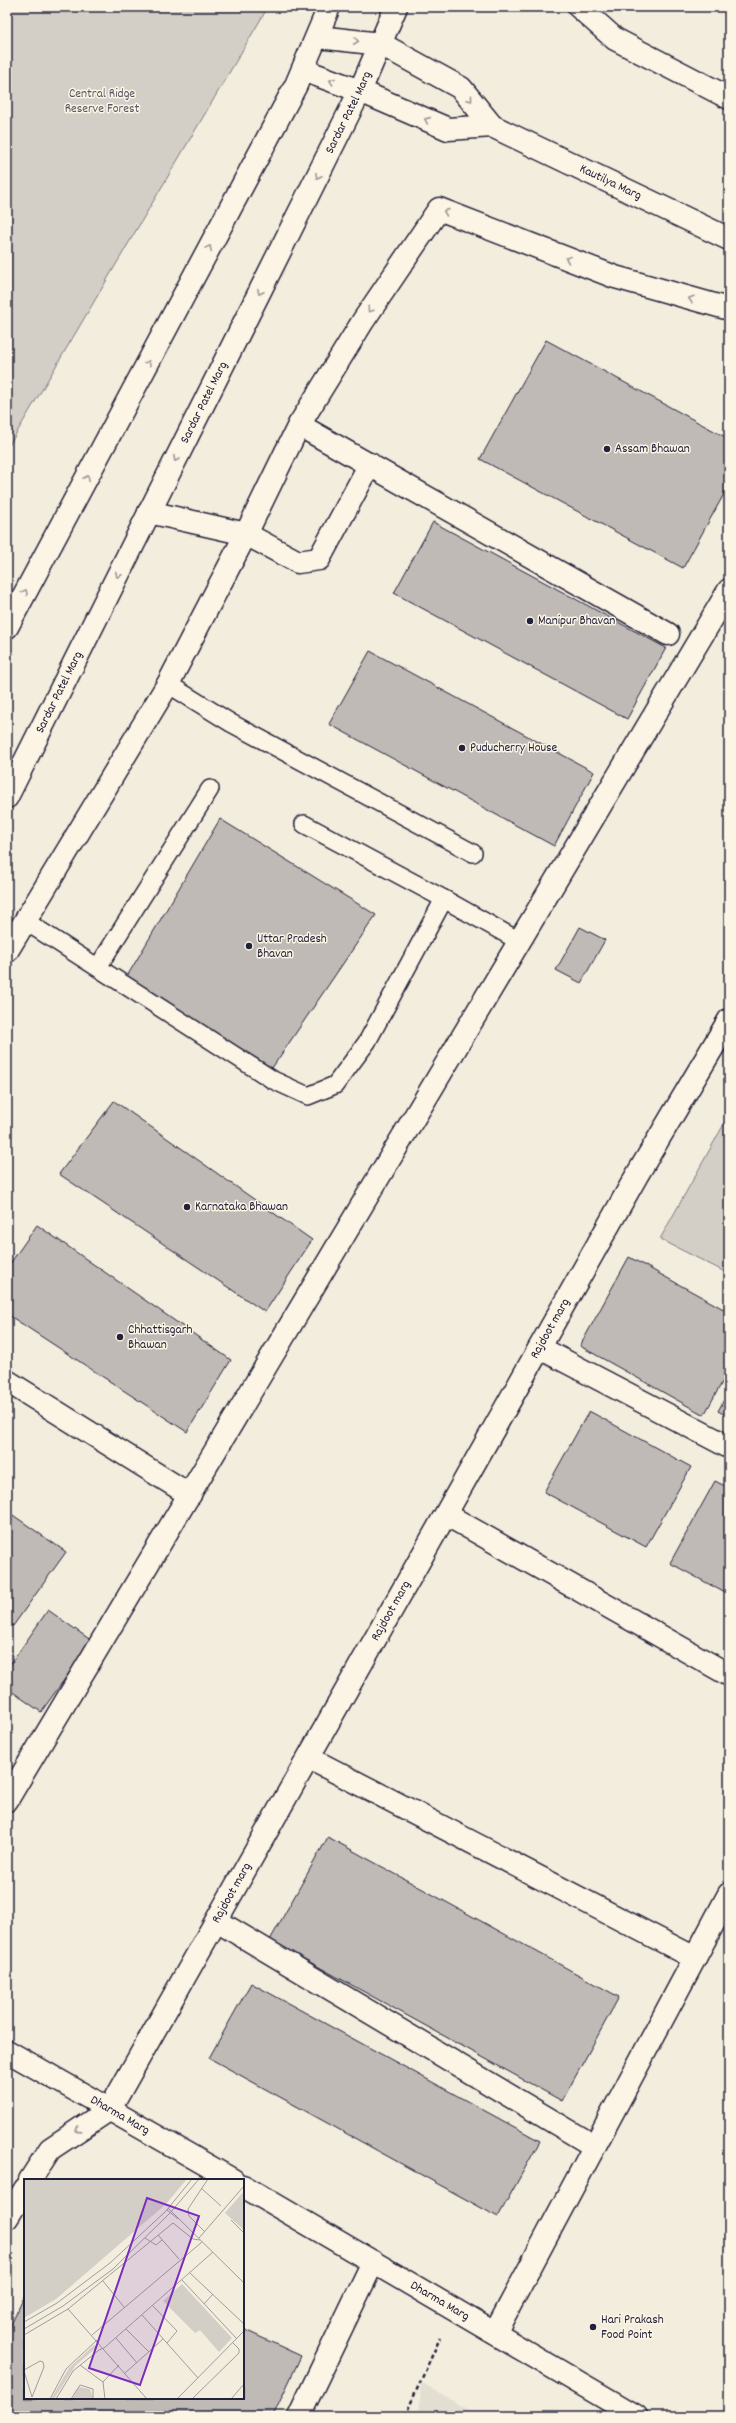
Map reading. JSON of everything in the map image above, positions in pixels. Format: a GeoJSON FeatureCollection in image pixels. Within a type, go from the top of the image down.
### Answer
{"type":"FeatureCollection","features":[{"type":"Feature","properties":{"kind":"street"},"geometry":{"type":"LineString","coordinates":[[7,627],[303,70],[318,37],[329,7]]}},
{"type":"Feature","properties":{"kind":"street","name":"Sardar Patel Marg"},"geometry":{"type":"LineString","coordinates":[[7,797],[360,91],[396,7]]}},
{"type":"Feature","properties":{"kind":"street"},"geometry":{"type":"LineString","coordinates":[[579,7],[615,38],[729,98]]}},
{"type":"Feature","properties":{"kind":"street","name":"Kautilya Marg"},"geometry":{"type":"LineString","coordinates":[[318,37],[381,44],[461,88],[492,126],[729,239]]}},
{"type":"Feature","properties":{"kind":"street","name":"Kautilya Marg"},"geometry":{"type":"LineString","coordinates":[[303,70],[360,91],[448,129],[492,126]]}},
{"type":"Feature","properties":{"kind":"street"},"geometry":{"type":"LineString","coordinates":[[8,947],[26,921],[168,684],[246,534],[299,425],[363,321],[439,209],[615,277],[729,309]]}},
{"type":"Feature","properties":{"kind":"street"},"geometry":{"type":"LineString","coordinates":[[299,425],[668,634]]}},
{"type":"Feature","properties":{"kind":"street"},"geometry":{"type":"LineString","coordinates":[[149,512],[246,534],[298,562],[319,559],[370,464]]}},
{"type":"Feature","properties":{"kind":"street"},"geometry":{"type":"LineString","coordinates":[[7,1800],[729,590]]}},
{"type":"Feature","properties":{"kind":"street","name":"Rajdoot marg"},"geometry":{"type":"LineString","coordinates":[[31,2179],[50,2148],[110,2109],[447,1515],[637,1176],[729,1020]]}},
{"type":"Feature","properties":{"kind":"street"},"geometry":{"type":"LineString","coordinates":[[540,1348],[729,1447]]}},
{"type":"Feature","properties":{"kind":"street"},"geometry":{"type":"LineString","coordinates":[[7,1380],[190,1494]]}},
{"type":"Feature","properties":{"kind":"street"},"geometry":{"type":"LineString","coordinates":[[447,1515],[729,1675]]}},
{"type":"Feature","properties":{"kind":"street"},"geometry":{"type":"LineString","coordinates":[[309,1758],[695,1958]]}},
{"type":"Feature","properties":{"kind":"street"},"geometry":{"type":"LineString","coordinates":[[495,2333],[729,1894]]}},
{"type":"Feature","properties":{"kind":"street"},"geometry":{"type":"LineString","coordinates":[[217,1921],[594,2146]]}},
{"type":"Feature","properties":{"kind":"street","name":"Dharma Marg"},"geometry":{"type":"LineString","coordinates":[[7,2051],[230,2179]]}},
{"type":"Feature","properties":{"kind":"street","name":"Dharma Marg"},"geometry":{"type":"LineString","coordinates":[[244,2187],[636,2416]]}},
{"type":"Feature","properties":{"kind":"street"},"geometry":{"type":"LineString","coordinates":[[7,2218],[24,2191]]}},
{"type":"Feature","properties":{"kind":"street"},"geometry":{"type":"LineString","coordinates":[[299,2416],[374,2262]]}},
{"type":"Feature","properties":{"kind":"lane"},"geometry":{"type":"LineString","coordinates":[[168,684],[232,722],[473,853]]}},
{"type":"Feature","properties":{"kind":"lane"},"geometry":{"type":"LineString","coordinates":[[98,967],[210,789]]}},
{"type":"Feature","properties":{"kind":"lane"},"geometry":{"type":"LineString","coordinates":[[304,824],[519,941]]}},
{"type":"Feature","properties":{"kind":"lane"},"geometry":{"type":"LineString","coordinates":[[26,921],[274,1080],[308,1096],[335,1085],[367,1042],[444,900]]}},
{"type":"Feature","properties":{"kind":"path"},"geometry":{"type":"LineString","coordinates":[[405,2416],[453,2309]]}},
{"type":"Feature","properties":{"kind":"shaded area"},"geometry":{"type":"Polygon","coordinates":[[[421,2382],[478,2416],[419,2416],[421,2382]]]}},
{"type":"Feature","properties":{"kind":"green space","name":"Central Ridge Reserve Forest"},"geometry":{"type":"Polygon","coordinates":[[[7,7],[268,7],[7,449],[7,7]]]}},
{"type":"Feature","properties":{"kind":"green space"},"geometry":{"type":"Polygon","coordinates":[[[729,1115],[729,1274],[660,1239],[729,1115]]]}},
{"type":"Feature","properties":{"kind":"building","name":"Assam Bhawan"},"geometry":{"type":"Polygon","coordinates":[[[546,340],[729,439],[729,485],[683,568],[480,459],[546,340]]]}},
{"type":"Feature","properties":{"kind":"building","name":"Manipur Bhavan"},"geometry":{"type":"Polygon","coordinates":[[[433,522],[666,648],[627,719],[394,593],[433,522]]]}},
{"type":"Feature","properties":{"kind":"building","name":"Puducherry House"},"geometry":{"type":"Polygon","coordinates":[[[370,651],[594,772],[554,846],[329,724],[370,651]]]}},
{"type":"Feature","properties":{"kind":"building","name":"Uttar Pradesh Bhavan"},"geometry":{"type":"Polygon","coordinates":[[[220,819],[376,915],[272,1068],[126,978],[220,819]]]}},
{"type":"Feature","properties":{"kind":"building"},"geometry":{"type":"Polygon","coordinates":[[[580,927],[605,940],[581,983],[556,970],[580,927]]]}},
{"type":"Feature","properties":{"kind":"building","name":"Karnataka Bhawan"},"geometry":{"type":"Polygon","coordinates":[[[114,1101],[312,1240],[265,1312],[59,1174],[114,1101]]]}},
{"type":"Feature","properties":{"kind":"building","name":"Chhattisgarh Bhawan"},"geometry":{"type":"Polygon","coordinates":[[[37,1225],[231,1360],[187,1432],[7,1314],[7,1268],[37,1225]]]}},
{"type":"Feature","properties":{"kind":"building"},"geometry":{"type":"Polygon","coordinates":[[[629,1257],[729,1312],[729,1370],[704,1415],[580,1346],[629,1257]]]}},
{"type":"Feature","properties":{"kind":"building"},"geometry":{"type":"Polygon","coordinates":[[[729,1391],[729,1417],[718,1411],[729,1391]]]}},
{"type":"Feature","properties":{"kind":"building"},"geometry":{"type":"Polygon","coordinates":[[[589,1411],[691,1467],[646,1547],[544,1492],[589,1411]]]}},
{"type":"Feature","properties":{"kind":"building"},"geometry":{"type":"Polygon","coordinates":[[[715,1481],[729,1488],[729,1595],[670,1563],[715,1481]]]}},
{"type":"Feature","properties":{"kind":"building"},"geometry":{"type":"Polygon","coordinates":[[[7,1511],[66,1552],[13,1626],[7,1621],[7,1511]]]}},
{"type":"Feature","properties":{"kind":"building"},"geometry":{"type":"Polygon","coordinates":[[[48,1610],[92,1641],[41,1712],[7,1688],[7,1669],[48,1610]]]}},
{"type":"Feature","properties":{"kind":"building"},"geometry":{"type":"Polygon","coordinates":[[[328,1837],[619,1997],[562,2101],[270,1940],[328,1837]]]}},
{"type":"Feature","properties":{"kind":"building"},"geometry":{"type":"Polygon","coordinates":[[[251,1983],[540,2141],[498,2217],[209,2058],[251,1983]]]}},
{"type":"Feature","properties":{"kind":"building"},"geometry":{"type":"Polygon","coordinates":[[[24,2297],[24,2399],[244,2399],[244,2329],[301,2356],[273,2416],[7,2416],[7,2333],[24,2297]]]}},
{"type":"Feature","properties":{"kind":"place","name":"Assam Bhawan"},"geometry":{"type":"Point","coordinates":[607,449]}},
{"type":"Feature","properties":{"kind":"place","name":"Manipur Bhavan"},"geometry":{"type":"Point","coordinates":[530,621]}},
{"type":"Feature","properties":{"kind":"place","name":"Puducherry House"},"geometry":{"type":"Point","coordinates":[462,748]}},
{"type":"Feature","properties":{"kind":"place","name":"Uttar Pradesh Bhavan"},"geometry":{"type":"Point","coordinates":[249,946]}},
{"type":"Feature","properties":{"kind":"place","name":"Karnataka Bhawan"},"geometry":{"type":"Point","coordinates":[187,1207]}},
{"type":"Feature","properties":{"kind":"place","name":"Chhattisgarh Bhawan"},"geometry":{"type":"Point","coordinates":[120,1337]}},
{"type":"Feature","properties":{"kind":"place","name":"Hari Prakash Food Point"},"geometry":{"type":"Point","coordinates":[593,2327]}}]}
